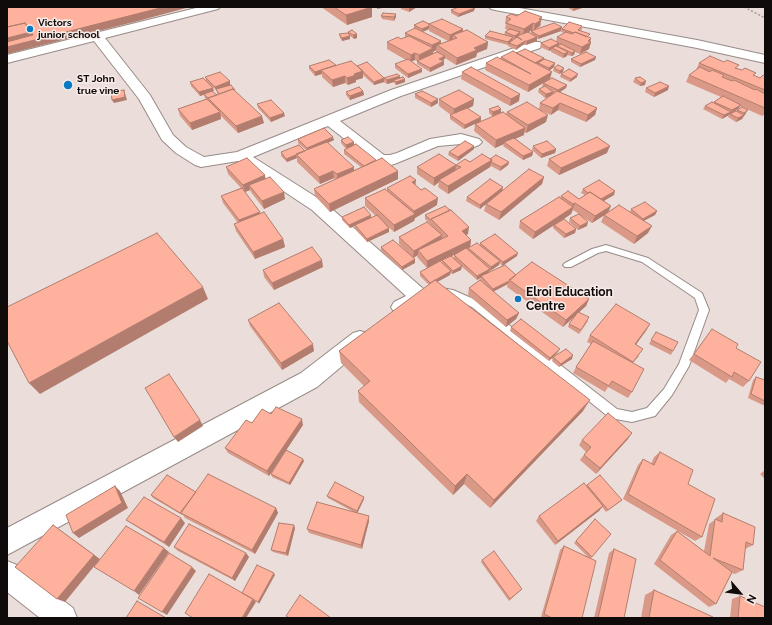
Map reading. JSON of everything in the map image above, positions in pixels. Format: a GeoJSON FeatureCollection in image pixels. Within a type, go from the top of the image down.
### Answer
{"type":"FeatureCollection","features":[{"type":"Feature","properties":{"kind":"street"},"geometry":{"type":"LineString","coordinates":[[7,59],[214,7]]}},
{"type":"Feature","properties":{"kind":"street"},"geometry":{"type":"LineString","coordinates":[[495,7],[696,44],[765,59]]}},
{"type":"Feature","properties":{"kind":"street"},"geometry":{"type":"LineString","coordinates":[[97,36],[145,98],[167,137],[181,150],[201,162],[241,156],[396,92],[536,45]]}},
{"type":"Feature","properties":{"kind":"street"},"geometry":{"type":"LineString","coordinates":[[328,120],[380,159],[391,160],[440,141],[461,139],[474,142]]}},
{"type":"Feature","properties":{"kind":"street"},"geometry":{"type":"LineString","coordinates":[[7,542],[310,380],[400,308],[421,298],[318,206],[241,156]]}},
{"type":"Feature","properties":{"kind":"street"},"geometry":{"type":"LineString","coordinates":[[7,576],[63,618]]}},
{"type":"Feature","properties":{"kind":"lane"},"geometry":{"type":"LineString","coordinates":[[421,298],[434,291],[452,294],[475,304],[564,376],[614,414],[632,417],[651,412],[668,392],[684,366],[704,310],[699,296],[644,260],[606,248],[596,251],[568,265]]}},
{"type":"Feature","properties":{"kind":"path"},"geometry":{"type":"LineString","coordinates":[[744,7],[765,18]]}},
{"type":"Feature","properties":{"kind":"building"},"geometry":{"type":"Polygon","coordinates":[[[7,7],[164,7],[7,47],[7,42],[33,35],[25,23],[7,27],[7,7]]]}},
{"type":"Feature","properties":{"kind":"building"},"geometry":{"type":"Polygon","coordinates":[[[334,7],[372,7],[346,15],[334,7]]]}},
{"type":"Feature","properties":{"kind":"building"},"geometry":{"type":"Polygon","coordinates":[[[459,7],[475,8],[459,14],[451,10],[459,7]]]}},
{"type":"Feature","properties":{"kind":"building"},"geometry":{"type":"Polygon","coordinates":[[[525,11],[542,17],[539,19],[541,20],[524,29],[506,23],[511,19],[506,17],[511,14],[517,16],[525,11]]]}},
{"type":"Feature","properties":{"kind":"building"},"geometry":{"type":"Polygon","coordinates":[[[383,13],[396,14],[394,17],[381,16],[383,13]]]}},
{"type":"Feature","properties":{"kind":"building"},"geometry":{"type":"Polygon","coordinates":[[[442,19],[463,29],[450,35],[429,24],[442,19]]]}},
{"type":"Feature","properties":{"kind":"building"},"geometry":{"type":"Polygon","coordinates":[[[423,21],[429,24],[429,26],[422,29],[414,25],[423,21]]]}},
{"type":"Feature","properties":{"kind":"building"},"geometry":{"type":"Polygon","coordinates":[[[569,22],[582,26],[578,30],[590,34],[587,37],[562,29],[569,22]]]}},
{"type":"Feature","properties":{"kind":"building"},"geometry":{"type":"Polygon","coordinates":[[[25,23],[31,32],[7,38],[7,27],[25,23]]]}},
{"type":"Feature","properties":{"kind":"building"},"geometry":{"type":"Polygon","coordinates":[[[554,23],[562,27],[539,36],[531,31],[554,23]]]}},
{"type":"Feature","properties":{"kind":"building"},"geometry":{"type":"Polygon","coordinates":[[[415,28],[441,41],[432,45],[405,33],[415,28]]]}},
{"type":"Feature","properties":{"kind":"building"},"geometry":{"type":"Polygon","coordinates":[[[510,29],[520,32],[515,36],[505,32],[510,29]]]}},
{"type":"Feature","properties":{"kind":"building"},"geometry":{"type":"Polygon","coordinates":[[[352,30],[357,34],[353,35],[348,32],[352,30]]]}},
{"type":"Feature","properties":{"kind":"building"},"geometry":{"type":"Polygon","coordinates":[[[467,30],[488,42],[474,48],[477,50],[457,58],[437,45],[457,38],[453,35],[467,30]]]}},
{"type":"Feature","properties":{"kind":"building"},"geometry":{"type":"Polygon","coordinates":[[[490,31],[513,37],[508,42],[485,36],[490,31]]]}},
{"type":"Feature","properties":{"kind":"building"},"geometry":{"type":"Polygon","coordinates":[[[528,32],[537,37],[525,41],[517,46],[509,43],[517,37],[522,40],[517,36],[528,32]]]}},
{"type":"Feature","properties":{"kind":"building"},"geometry":{"type":"Polygon","coordinates":[[[566,32],[572,34],[575,32],[591,38],[588,41],[591,42],[582,47],[557,37],[566,32]]]}},
{"type":"Feature","properties":{"kind":"building"},"geometry":{"type":"Polygon","coordinates":[[[348,33],[350,36],[342,38],[339,34],[348,33]]]}},
{"type":"Feature","properties":{"kind":"building"},"geometry":{"type":"Polygon","coordinates":[[[409,36],[433,48],[419,55],[415,53],[411,55],[387,42],[398,37],[401,39],[409,36]]]}},
{"type":"Feature","properties":{"kind":"building"},"geometry":{"type":"Polygon","coordinates":[[[551,39],[559,43],[549,48],[541,43],[551,39]]]}},
{"type":"Feature","properties":{"kind":"building"},"geometry":{"type":"Polygon","coordinates":[[[561,44],[575,51],[572,53],[557,46],[561,44]]]}},
{"type":"Feature","properties":{"kind":"building"},"geometry":{"type":"Polygon","coordinates":[[[556,46],[568,52],[564,54],[552,48],[556,46]]]}},
{"type":"Feature","properties":{"kind":"building"},"geometry":{"type":"Polygon","coordinates":[[[525,49],[544,58],[535,63],[516,53],[525,49]]]}},
{"type":"Feature","properties":{"kind":"building"},"geometry":{"type":"Polygon","coordinates":[[[513,51],[552,72],[529,85],[486,63],[497,57],[531,74],[501,57],[513,51]]]}},
{"type":"Feature","properties":{"kind":"building"},"geometry":{"type":"Polygon","coordinates":[[[437,52],[445,56],[439,59],[444,61],[430,68],[417,61],[437,52]]]}},
{"type":"Feature","properties":{"kind":"building"},"geometry":{"type":"Polygon","coordinates":[[[586,52],[596,57],[581,64],[571,59],[586,52]]]}},
{"type":"Feature","properties":{"kind":"building"},"geometry":{"type":"Polygon","coordinates":[[[710,56],[724,62],[727,60],[739,65],[735,68],[742,70],[745,68],[756,73],[753,75],[760,78],[763,75],[765,76],[765,90],[699,63],[710,56]]]}},
{"type":"Feature","properties":{"kind":"building"},"geometry":{"type":"Polygon","coordinates":[[[408,59],[422,69],[408,74],[395,64],[408,59]]]}},
{"type":"Feature","properties":{"kind":"building"},"geometry":{"type":"Polygon","coordinates":[[[544,59],[555,63],[549,68],[538,63],[544,59]]]}},
{"type":"Feature","properties":{"kind":"building"},"geometry":{"type":"Polygon","coordinates":[[[329,60],[336,65],[315,72],[309,66],[329,60]]]}},
{"type":"Feature","properties":{"kind":"building"},"geometry":{"type":"Polygon","coordinates":[[[351,61],[363,71],[347,78],[345,76],[332,80],[321,70],[351,61]]]}},
{"type":"Feature","properties":{"kind":"building"},"geometry":{"type":"Polygon","coordinates":[[[367,62],[384,78],[374,82],[357,66],[367,62]]]}},
{"type":"Feature","properties":{"kind":"building"},"geometry":{"type":"Polygon","coordinates":[[[558,65],[564,68],[560,71],[554,68],[558,65]]]}},
{"type":"Feature","properties":{"kind":"building"},"geometry":{"type":"Polygon","coordinates":[[[471,67],[520,94],[511,99],[462,72],[471,67]]]}},
{"type":"Feature","properties":{"kind":"building"},"geometry":{"type":"Polygon","coordinates":[[[700,67],[710,72],[712,70],[724,75],[722,77],[732,81],[734,80],[765,94],[765,108],[689,75],[700,67]]]}},
{"type":"Feature","properties":{"kind":"building"},"geometry":{"type":"Polygon","coordinates":[[[569,69],[578,74],[571,79],[561,74],[569,69]]]}},
{"type":"Feature","properties":{"kind":"building"},"geometry":{"type":"Polygon","coordinates":[[[220,72],[230,81],[215,87],[205,77],[220,72]]]}},
{"type":"Feature","properties":{"kind":"building"},"geometry":{"type":"Polygon","coordinates":[[[397,74],[400,76],[387,80],[384,78],[397,74]]]}},
{"type":"Feature","properties":{"kind":"building"},"geometry":{"type":"Polygon","coordinates":[[[403,77],[405,79],[396,82],[394,80],[403,77]]]}},
{"type":"Feature","properties":{"kind":"building"},"geometry":{"type":"Polygon","coordinates":[[[640,77],[646,81],[641,83],[635,78],[640,77]]]}},
{"type":"Feature","properties":{"kind":"building"},"geometry":{"type":"Polygon","coordinates":[[[203,78],[213,88],[199,92],[190,82],[203,78]]]}},
{"type":"Feature","properties":{"kind":"building"},"geometry":{"type":"Polygon","coordinates":[[[552,78],[567,85],[558,90],[543,83],[552,78]]]}},
{"type":"Feature","properties":{"kind":"building"},"geometry":{"type":"Polygon","coordinates":[[[660,82],[669,86],[655,93],[646,88],[660,82]]]}},
{"type":"Feature","properties":{"kind":"building"},"geometry":{"type":"Polygon","coordinates":[[[231,85],[235,90],[233,89],[219,94],[216,89],[231,85]]]}},
{"type":"Feature","properties":{"kind":"building"},"geometry":{"type":"Polygon","coordinates":[[[545,86],[553,92],[546,94],[539,89],[545,86]]]}},
{"type":"Feature","properties":{"kind":"building"},"geometry":{"type":"Polygon","coordinates":[[[359,87],[363,91],[350,96],[346,92],[359,87]]]}},
{"type":"Feature","properties":{"kind":"building"},"geometry":{"type":"Polygon","coordinates":[[[233,89],[262,116],[236,126],[208,98],[233,89]]]}},
{"type":"Feature","properties":{"kind":"building"},"geometry":{"type":"Polygon","coordinates":[[[124,90],[125,97],[112,100],[111,92],[124,90]]]}},
{"type":"Feature","properties":{"kind":"building"},"geometry":{"type":"Polygon","coordinates":[[[459,90],[474,99],[454,109],[439,99],[459,90]]]}},
{"type":"Feature","properties":{"kind":"building"},"geometry":{"type":"Polygon","coordinates":[[[212,91],[217,95],[208,98],[204,94],[212,91]]]}},
{"type":"Feature","properties":{"kind":"building"},"geometry":{"type":"Polygon","coordinates":[[[422,91],[438,99],[431,103],[415,94],[422,91]]]}},
{"type":"Feature","properties":{"kind":"building"},"geometry":{"type":"Polygon","coordinates":[[[557,91],[597,108],[588,115],[560,103],[553,108],[540,103],[557,91]]]}},
{"type":"Feature","properties":{"kind":"building"},"geometry":{"type":"Polygon","coordinates":[[[723,96],[741,105],[732,110],[714,102],[723,96]]]}},
{"type":"Feature","properties":{"kind":"building"},"geometry":{"type":"Polygon","coordinates":[[[207,99],[220,112],[190,123],[178,109],[207,99]]]}},
{"type":"Feature","properties":{"kind":"building"},"geometry":{"type":"Polygon","coordinates":[[[271,100],[284,113],[270,118],[257,104],[271,100]]]}},
{"type":"Feature","properties":{"kind":"building"},"geometry":{"type":"Polygon","coordinates":[[[527,102],[548,115],[528,125],[507,112],[527,102]]]}},
{"type":"Feature","properties":{"kind":"building"},"geometry":{"type":"Polygon","coordinates":[[[712,102],[731,112],[724,115],[705,106],[712,102]]]}},
{"type":"Feature","properties":{"kind":"building"},"geometry":{"type":"Polygon","coordinates":[[[498,106],[501,109],[493,112],[489,109],[498,106]]]}},
{"type":"Feature","properties":{"kind":"building"},"geometry":{"type":"Polygon","coordinates":[[[742,107],[748,110],[744,113],[737,110],[742,107]]]}},
{"type":"Feature","properties":{"kind":"building"},"geometry":{"type":"Polygon","coordinates":[[[467,108],[481,117],[465,125],[450,115],[467,108]]]}},
{"type":"Feature","properties":{"kind":"building"},"geometry":{"type":"Polygon","coordinates":[[[736,111],[744,115],[738,118],[730,114],[736,111]]]}},
{"type":"Feature","properties":{"kind":"building"},"geometry":{"type":"Polygon","coordinates":[[[503,112],[525,128],[496,140],[475,124],[503,112]]]}},
{"type":"Feature","properties":{"kind":"building"},"geometry":{"type":"Polygon","coordinates":[[[324,128],[333,137],[307,148],[298,139],[324,128]]]}},
{"type":"Feature","properties":{"kind":"building"},"geometry":{"type":"Polygon","coordinates":[[[348,137],[354,142],[346,145],[341,140],[348,137]]]}},
{"type":"Feature","properties":{"kind":"building"},"geometry":{"type":"Polygon","coordinates":[[[597,137],[610,146],[561,168],[549,159],[597,137]]]}},
{"type":"Feature","properties":{"kind":"building"},"geometry":{"type":"Polygon","coordinates":[[[514,138],[533,152],[523,156],[504,142],[514,138]]]}},
{"type":"Feature","properties":{"kind":"building"},"geometry":{"type":"Polygon","coordinates":[[[465,141],[474,146],[458,157],[449,152],[465,141]]]}},
{"type":"Feature","properties":{"kind":"building"},"geometry":{"type":"Polygon","coordinates":[[[547,141],[556,149],[542,154],[533,146],[547,141]]]}},
{"type":"Feature","properties":{"kind":"building"},"geometry":{"type":"Polygon","coordinates":[[[327,142],[354,167],[337,174],[333,171],[319,177],[296,154],[327,142]]]}},
{"type":"Feature","properties":{"kind":"building"},"geometry":{"type":"Polygon","coordinates":[[[356,144],[376,160],[364,166],[344,150],[356,144]]]}},
{"type":"Feature","properties":{"kind":"building"},"geometry":{"type":"Polygon","coordinates":[[[299,145],[305,151],[286,159],[281,152],[299,145]]]}},
{"type":"Feature","properties":{"kind":"building"},"geometry":{"type":"Polygon","coordinates":[[[439,154],[456,165],[434,178],[417,167],[439,154]]]}},
{"type":"Feature","properties":{"kind":"building"},"geometry":{"type":"Polygon","coordinates":[[[482,154],[492,160],[448,186],[439,180],[461,167],[456,165],[465,159],[470,162],[482,154]]]}},
{"type":"Feature","properties":{"kind":"building"},"geometry":{"type":"Polygon","coordinates":[[[496,155],[509,162],[501,167],[491,162],[492,160],[490,159],[496,155]]]}},
{"type":"Feature","properties":{"kind":"building"},"geometry":{"type":"Polygon","coordinates":[[[247,158],[265,175],[243,185],[226,167],[247,158]]]}},
{"type":"Feature","properties":{"kind":"building"},"geometry":{"type":"Polygon","coordinates":[[[382,158],[398,171],[329,204],[314,189],[382,158]]]}},
{"type":"Feature","properties":{"kind":"building"},"geometry":{"type":"Polygon","coordinates":[[[529,169],[544,177],[501,212],[486,204],[529,169]]]}},
{"type":"Feature","properties":{"kind":"building"},"geometry":{"type":"Polygon","coordinates":[[[410,176],[416,180],[412,182],[421,190],[425,188],[438,198],[414,211],[387,188],[410,176]]]}},
{"type":"Feature","properties":{"kind":"building"},"geometry":{"type":"Polygon","coordinates":[[[270,177],[284,192],[262,201],[249,185],[270,177]]]}},
{"type":"Feature","properties":{"kind":"building"},"geometry":{"type":"Polygon","coordinates":[[[490,179],[503,187],[480,205],[467,197],[490,179]]]}},
{"type":"Feature","properties":{"kind":"building"},"geometry":{"type":"Polygon","coordinates":[[[599,180],[615,191],[601,199],[583,189],[599,180]]]}},
{"type":"Feature","properties":{"kind":"building"},"geometry":{"type":"Polygon","coordinates":[[[242,188],[260,212],[239,220],[221,196],[242,188]]]}},
{"type":"Feature","properties":{"kind":"building"},"geometry":{"type":"Polygon","coordinates":[[[385,189],[415,214],[394,225],[365,198],[385,189]]]}},
{"type":"Feature","properties":{"kind":"building"},"geometry":{"type":"Polygon","coordinates":[[[568,191],[579,199],[590,192],[611,206],[595,216],[561,196],[568,191]]]}},
{"type":"Feature","properties":{"kind":"building"},"geometry":{"type":"Polygon","coordinates":[[[559,197],[573,207],[535,232],[520,221],[559,197]]]}},
{"type":"Feature","properties":{"kind":"building"},"geometry":{"type":"Polygon","coordinates":[[[645,202],[657,211],[643,219],[631,209],[645,202]]]}},
{"type":"Feature","properties":{"kind":"building"},"geometry":{"type":"Polygon","coordinates":[[[619,205],[652,226],[637,236],[604,215],[619,205]]]}},
{"type":"Feature","properties":{"kind":"building"},"geometry":{"type":"Polygon","coordinates":[[[445,206],[450,210],[431,220],[425,215],[445,206]]]}},
{"type":"Feature","properties":{"kind":"building"},"geometry":{"type":"Polygon","coordinates":[[[364,207],[371,215],[349,225],[342,217],[364,207]]]}},
{"type":"Feature","properties":{"kind":"building"},"geometry":{"type":"Polygon","coordinates":[[[451,210],[469,227],[462,231],[471,240],[427,261],[418,250],[448,236],[431,219],[451,210]]]}},
{"type":"Feature","properties":{"kind":"building"},"geometry":{"type":"Polygon","coordinates":[[[264,212],[283,239],[253,252],[234,224],[264,212]]]}},
{"type":"Feature","properties":{"kind":"building"},"geometry":{"type":"Polygon","coordinates":[[[579,214],[588,222],[580,226],[570,218],[579,214]]]}},
{"type":"Feature","properties":{"kind":"building"},"geometry":{"type":"Polygon","coordinates":[[[377,215],[389,228],[367,239],[355,225],[377,215]]]}},
{"type":"Feature","properties":{"kind":"building"},"geometry":{"type":"Polygon","coordinates":[[[564,219],[576,229],[566,234],[554,225],[564,219]]]}},
{"type":"Feature","properties":{"kind":"building"},"geometry":{"type":"Polygon","coordinates":[[[427,222],[442,235],[414,251],[399,237],[427,222]]]}},
{"type":"Feature","properties":{"kind":"building"},"geometry":{"type":"Polygon","coordinates":[[[157,233],[203,287],[29,383],[7,341],[7,307],[157,233]]]}},
{"type":"Feature","properties":{"kind":"building"},"geometry":{"type":"Polygon","coordinates":[[[495,234],[518,253],[503,262],[480,243],[495,234]]]}},
{"type":"Feature","properties":{"kind":"building"},"geometry":{"type":"Polygon","coordinates":[[[393,240],[415,259],[402,267],[381,247],[393,240]]]}},
{"type":"Feature","properties":{"kind":"building"},"geometry":{"type":"Polygon","coordinates":[[[477,243],[500,261],[491,267],[468,248],[477,243]]]}},
{"type":"Feature","properties":{"kind":"building"},"geometry":{"type":"Polygon","coordinates":[[[312,247],[322,260],[272,283],[263,270],[312,247]]]}},
{"type":"Feature","properties":{"kind":"building"},"geometry":{"type":"Polygon","coordinates":[[[466,248],[490,269],[477,276],[454,255],[466,248]]]}},
{"type":"Feature","properties":{"kind":"building"},"geometry":{"type":"Polygon","coordinates":[[[451,256],[462,266],[453,271],[442,260],[451,256]]]}},
{"type":"Feature","properties":{"kind":"building"},"geometry":{"type":"Polygon","coordinates":[[[440,261],[451,271],[430,283],[420,272],[440,261]]]}},
{"type":"Feature","properties":{"kind":"building"},"geometry":{"type":"Polygon","coordinates":[[[532,262],[589,299],[566,320],[509,280],[532,262]]]}},
{"type":"Feature","properties":{"kind":"building"},"geometry":{"type":"Polygon","coordinates":[[[505,265],[516,275],[509,281],[493,289],[481,276],[505,265]]]}},
{"type":"Feature","properties":{"kind":"building"},"geometry":{"type":"Polygon","coordinates":[[[435,280],[590,400],[494,500],[467,474],[455,486],[358,391],[370,381],[339,351],[435,280]]]}},
{"type":"Feature","properties":{"kind":"building"},"geometry":{"type":"Polygon","coordinates":[[[480,280],[519,313],[507,320],[469,288],[480,280]]]}},
{"type":"Feature","properties":{"kind":"building"},"geometry":{"type":"Polygon","coordinates":[[[279,303],[313,344],[281,363],[248,320],[279,303]]]}},
{"type":"Feature","properties":{"kind":"building"},"geometry":{"type":"Polygon","coordinates":[[[616,304],[650,324],[635,344],[643,349],[633,362],[590,335],[616,304]]]}},
{"type":"Feature","properties":{"kind":"building"},"geometry":{"type":"Polygon","coordinates":[[[578,312],[589,317],[581,330],[569,324],[578,312]]]}},
{"type":"Feature","properties":{"kind":"building"},"geometry":{"type":"Polygon","coordinates":[[[521,319],[560,349],[550,358],[511,327],[521,319]]]}},
{"type":"Feature","properties":{"kind":"building"},"geometry":{"type":"Polygon","coordinates":[[[712,329],[738,344],[736,348],[761,362],[749,381],[734,372],[732,377],[694,354],[712,329]]]}},
{"type":"Feature","properties":{"kind":"building"},"geometry":{"type":"Polygon","coordinates":[[[656,332],[678,342],[673,351],[651,340],[656,332]]]}},
{"type":"Feature","properties":{"kind":"building"},"geometry":{"type":"Polygon","coordinates":[[[593,341],[644,369],[632,392],[612,381],[609,386],[576,367],[593,341]]]}},
{"type":"Feature","properties":{"kind":"building"},"geometry":{"type":"Polygon","coordinates":[[[566,349],[573,355],[561,364],[553,357],[566,349]]]}},
{"type":"Feature","properties":{"kind":"building"},"geometry":{"type":"Polygon","coordinates":[[[169,374],[200,420],[174,437],[145,388],[169,374]]]}},
{"type":"Feature","properties":{"kind":"building"},"geometry":{"type":"Polygon","coordinates":[[[756,377],[765,380],[765,401],[751,394],[756,377]]]}},
{"type":"Feature","properties":{"kind":"building"},"geometry":{"type":"Polygon","coordinates":[[[276,407],[302,419],[267,471],[225,448],[246,420],[252,423],[262,409],[271,414],[276,407]]]}},
{"type":"Feature","properties":{"kind":"building"},"geometry":{"type":"Polygon","coordinates":[[[608,413],[632,433],[600,468],[584,455],[591,447],[582,440],[608,413]]]}},
{"type":"Feature","properties":{"kind":"building"},"geometry":{"type":"Polygon","coordinates":[[[286,450],[303,459],[289,483],[271,474],[286,450]]]}},
{"type":"Feature","properties":{"kind":"building"},"geometry":{"type":"Polygon","coordinates":[[[660,452],[693,470],[688,484],[715,499],[702,537],[628,494],[643,459],[654,465],[660,452]]]}},
{"type":"Feature","properties":{"kind":"building"},"geometry":{"type":"Polygon","coordinates":[[[208,474],[276,508],[252,550],[181,513],[208,474]]]}},
{"type":"Feature","properties":{"kind":"building"},"geometry":{"type":"Polygon","coordinates":[[[167,475],[196,492],[180,513],[151,495],[167,475]]]}},
{"type":"Feature","properties":{"kind":"building"},"geometry":{"type":"Polygon","coordinates":[[[600,475],[622,500],[608,510],[587,485],[600,475]]]}},
{"type":"Feature","properties":{"kind":"building"},"geometry":{"type":"Polygon","coordinates":[[[335,482],[364,497],[357,511],[327,496],[335,482]]]}},
{"type":"Feature","properties":{"kind":"building"},"geometry":{"type":"Polygon","coordinates":[[[584,483],[603,506],[558,541],[539,516],[584,483]]]}},
{"type":"Feature","properties":{"kind":"building"},"geometry":{"type":"Polygon","coordinates":[[[115,486],[122,503],[73,533],[66,515],[115,486]]]}},
{"type":"Feature","properties":{"kind":"building"},"geometry":{"type":"Polygon","coordinates":[[[144,497],[181,518],[164,542],[126,520],[144,497]]]}},
{"type":"Feature","properties":{"kind":"building"},"geometry":{"type":"Polygon","coordinates":[[[317,502],[369,516],[361,545],[307,529],[317,502]]]}},
{"type":"Feature","properties":{"kind":"building"},"geometry":{"type":"Polygon","coordinates":[[[723,513],[755,527],[753,545],[746,542],[743,570],[713,558],[732,572],[716,604],[660,560],[677,531],[710,556],[715,519],[722,522],[723,513]]]}},
{"type":"Feature","properties":{"kind":"building"},"geometry":{"type":"Polygon","coordinates":[[[595,519],[611,534],[592,557],[576,541],[595,519]]]}},
{"type":"Feature","properties":{"kind":"building"},"geometry":{"type":"Polygon","coordinates":[[[279,523],[294,525],[286,553],[271,550],[279,523]]]}},
{"type":"Feature","properties":{"kind":"building"},"geometry":{"type":"Polygon","coordinates":[[[189,524],[246,553],[232,578],[174,547],[189,524]]]}},
{"type":"Feature","properties":{"kind":"building"},"geometry":{"type":"Polygon","coordinates":[[[53,525],[94,555],[57,599],[15,567],[53,525]]]}},
{"type":"Feature","properties":{"kind":"building"},"geometry":{"type":"Polygon","coordinates":[[[126,526],[164,548],[134,591],[94,567],[126,526]]]}},
{"type":"Feature","properties":{"kind":"building"},"geometry":{"type":"Polygon","coordinates":[[[564,546],[596,561],[582,618],[552,618],[544,614],[564,546]]]}},
{"type":"Feature","properties":{"kind":"building"},"geometry":{"type":"Polygon","coordinates":[[[614,549],[636,559],[624,618],[598,618],[614,549]]]}},
{"type":"Feature","properties":{"kind":"building"},"geometry":{"type":"Polygon","coordinates":[[[494,551],[522,589],[510,599],[482,560],[494,551]]]}},
{"type":"Feature","properties":{"kind":"building"},"geometry":{"type":"Polygon","coordinates":[[[169,553],[192,567],[162,612],[138,598],[169,553]]]}},
{"type":"Feature","properties":{"kind":"building"},"geometry":{"type":"Polygon","coordinates":[[[257,565],[274,573],[258,602],[242,593],[257,565]]]}},
{"type":"Feature","properties":{"kind":"building"},"geometry":{"type":"Polygon","coordinates":[[[209,574],[253,599],[242,618],[193,618],[185,613],[209,574]]]}},
{"type":"Feature","properties":{"kind":"building"},"geometry":{"type":"Polygon","coordinates":[[[654,590],[713,617],[713,618],[649,618],[654,590]]]}},
{"type":"Feature","properties":{"kind":"building"},"geometry":{"type":"Polygon","coordinates":[[[300,595],[331,618],[289,618],[286,616],[300,595]]]}},
{"type":"Feature","properties":{"kind":"building"},"geometry":{"type":"Polygon","coordinates":[[[740,596],[765,607],[765,618],[738,618],[740,596]]]}},
{"type":"Feature","properties":{"kind":"building"},"geometry":{"type":"Polygon","coordinates":[[[137,601],[166,618],[126,618],[137,601]]]}},
{"type":"Feature","properties":{"kind":"place","name":"Victors junior school"},"geometry":{"type":"Point","coordinates":[30,29]}},
{"type":"Feature","properties":{"kind":"place","name":"ST John true vine"},"geometry":{"type":"Point","coordinates":[68,85]}},
{"type":"Feature","properties":{"kind":"place","name":"Elroi Education Centre"},"geometry":{"type":"Point","coordinates":[518,299]}}]}
